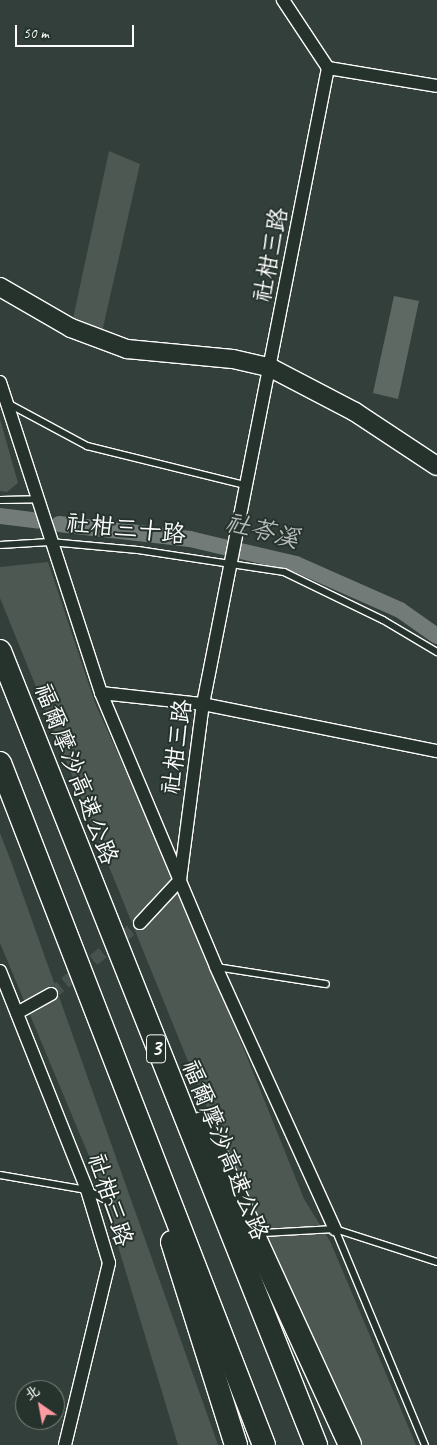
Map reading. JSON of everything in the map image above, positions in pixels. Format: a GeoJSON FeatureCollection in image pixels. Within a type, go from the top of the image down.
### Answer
{"type":"FeatureCollection","features":[{"type":"Feature","properties":{"kind":"highway","name":"福爾摩沙高速公路"},"geometry":{"type":"LineString","coordinates":[[0,651],[79,858],[316,1445]]}},
{"type":"Feature","properties":{"kind":"highway","name":"3"},"geometry":{"type":"LineString","coordinates":[[0,763],[94,998],[264,1445]]}},
{"type":"Feature","properties":{"kind":"highway"},"geometry":{"type":"LineString","coordinates":[[79,858],[350,1445]]}},
{"type":"Feature","properties":{"kind":"highway"},"geometry":{"type":"LineString","coordinates":[[94,998],[236,1445]]}},
{"type":"Feature","properties":{"kind":"street"},"geometry":{"type":"LineString","coordinates":[[283,0],[328,68],[437,86]]}},
{"type":"Feature","properties":{"kind":"street","name":"社柑三路"},"geometry":{"type":"LineString","coordinates":[[180,880],[203,704],[245,485],[271,368],[328,68]]}},
{"type":"Feature","properties":{"kind":"street"},"geometry":{"type":"LineString","coordinates":[[0,287],[71,328],[127,349],[233,359],[271,368],[355,412],[437,466]]}},
{"type":"Feature","properties":{"kind":"street"},"geometry":{"type":"LineString","coordinates":[[0,382],[39,499],[50,542],[101,693],[216,967],[335,1229]]}},
{"type":"Feature","properties":{"kind":"street"},"geometry":{"type":"LineString","coordinates":[[101,693],[203,704],[437,751]]}},
{"type":"Feature","properties":{"kind":"street"},"geometry":{"type":"LineString","coordinates":[[140,923],[180,880]]}},
{"type":"Feature","properties":{"kind":"street","name":"社柑三路"},"geometry":{"type":"LineString","coordinates":[[0,971],[87,1190],[109,1263],[64,1445]]}},
{"type":"Feature","properties":{"kind":"street"},"geometry":{"type":"LineString","coordinates":[[17,1013],[51,994]]}},
{"type":"Feature","properties":{"kind":"lane"},"geometry":{"type":"LineString","coordinates":[[8,404],[87,446],[245,485]]}},
{"type":"Feature","properties":{"kind":"lane"},"geometry":{"type":"LineString","coordinates":[[0,500],[39,499]]}},
{"type":"Feature","properties":{"kind":"lane","name":"社柑三十路"},"geometry":{"type":"LineString","coordinates":[[0,545],[50,542],[230,562],[284,572],[383,620],[437,652]]}},
{"type":"Feature","properties":{"kind":"lane"},"geometry":{"type":"LineString","coordinates":[[216,967],[326,984]]}},
{"type":"Feature","properties":{"kind":"lane"},"geometry":{"type":"LineString","coordinates":[[0,1175],[87,1190],[108,1201]]}},
{"type":"Feature","properties":{"kind":"lane"},"geometry":{"type":"LineString","coordinates":[[263,1233],[335,1229],[437,1262]]}},
{"type":"Feature","properties":{"kind":"lane"},"geometry":{"type":"LineString","coordinates":[[335,1229],[425,1445]]}},
{"type":"Feature","properties":{"kind":"shaded area"},"geometry":{"type":"Polygon","coordinates":[[[109,151],[140,164],[100,341],[71,328],[109,151]]]}},
{"type":"Feature","properties":{"kind":"shaded area"},"geometry":{"type":"Polygon","coordinates":[[[0,419],[18,483],[7,492],[0,491],[0,419]]]}},
{"type":"Feature","properties":{"kind":"shaded area"},"geometry":{"type":"Polygon","coordinates":[[[48,562],[95,703],[184,900],[304,1199],[330,1241],[416,1445],[353,1445],[291,1315],[0,598],[0,567],[48,562]]]}},
{"type":"Feature","properties":{"kind":"shaded area"},"geometry":{"type":"Polygon","coordinates":[[[0,833],[218,1445],[178,1445],[96,1173],[0,943],[0,833]]]}},
{"type":"Feature","properties":{"kind":"building"},"geometry":{"type":"Polygon","coordinates":[[[394,296],[419,301],[398,399],[373,393],[394,296]]]}},
{"type":"Feature","properties":{"kind":"waterway","name":"社苓溪"},"geometry":{"type":"LineString","coordinates":[[0,516],[38,521]]}},
{"type":"Feature","properties":{"kind":"waterway","name":"社苓溪"},"geometry":{"type":"LineString","coordinates":[[59,524],[190,539],[296,564],[400,610],[437,636]]}},
{"type":"Feature","properties":{"kind":"tunnel"},"geometry":{"type":"LineString","coordinates":[[51,994],[140,923]]}}]}
